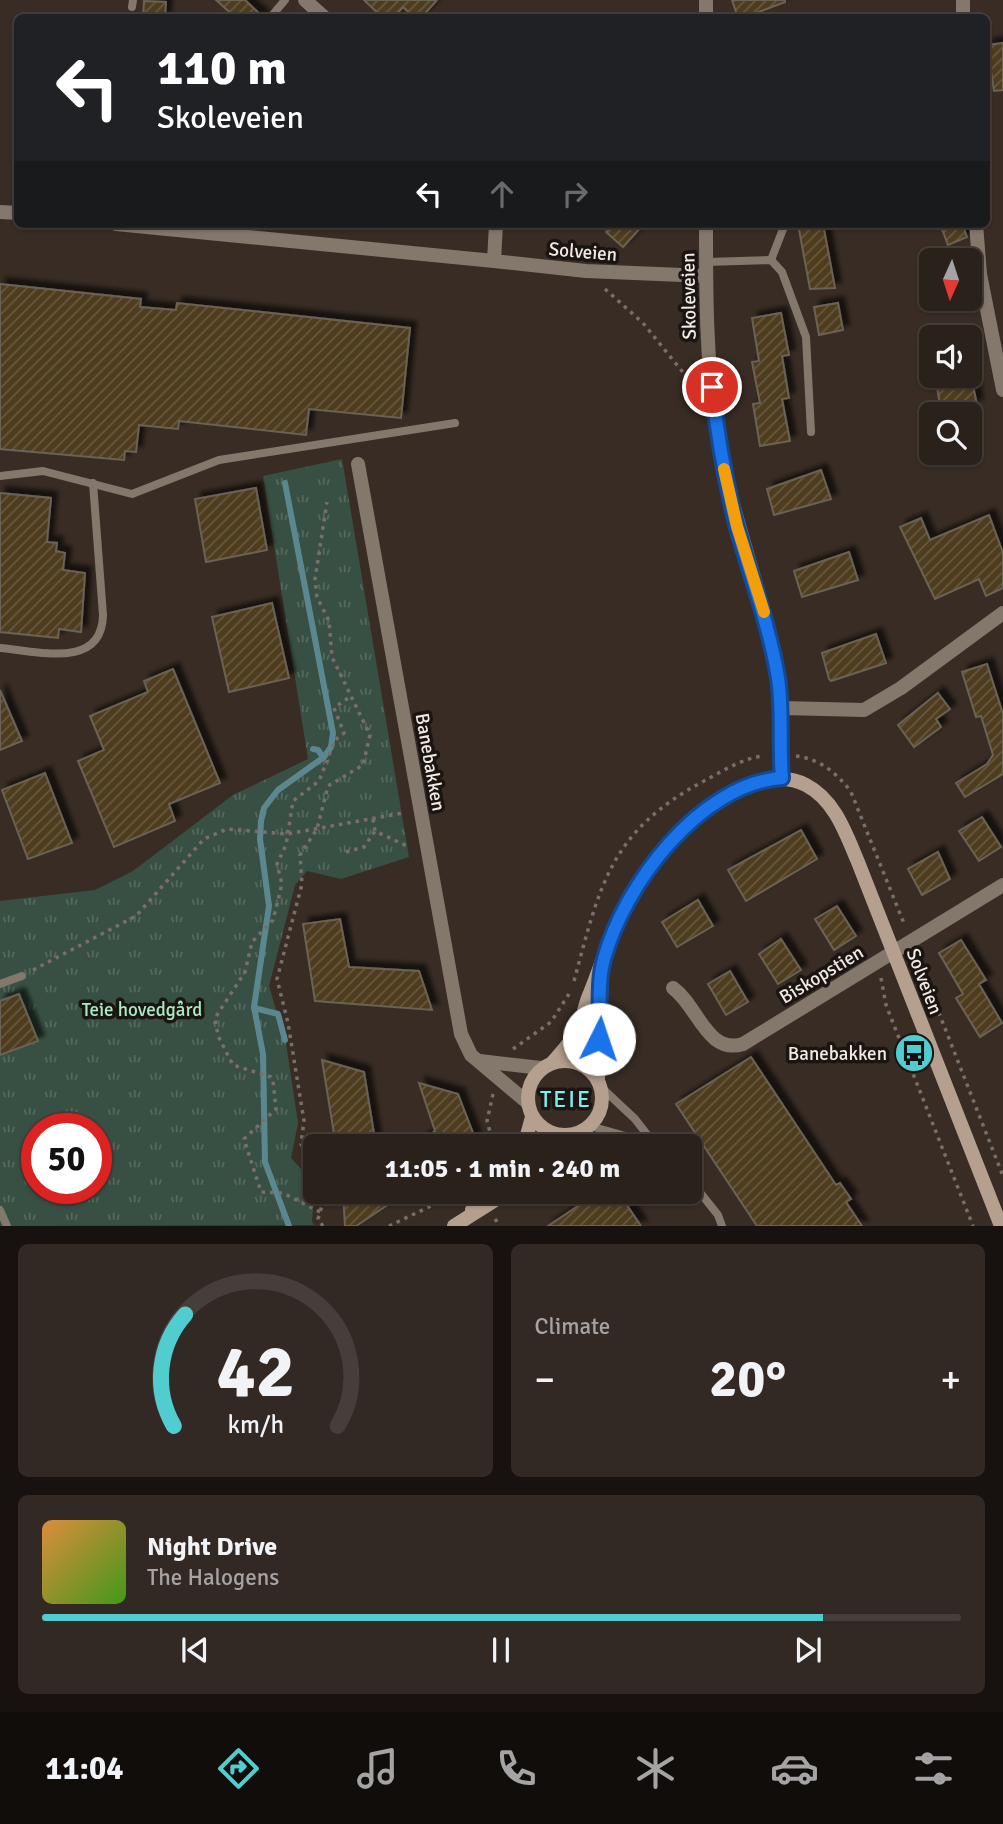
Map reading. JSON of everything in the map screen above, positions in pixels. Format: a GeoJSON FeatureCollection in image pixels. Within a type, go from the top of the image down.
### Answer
{"type":"FeatureCollection","features":[{"type":"Feature","properties":{"kind":"main road","name":"Solveien"},"geometry":{"type":"LineString","coordinates":[[782,778],[806,785],[817,792],[836,815],[894,953],[1001,1226]]}},
{"type":"Feature","properties":{"kind":"main road"},"geometry":{"type":"LineString","coordinates":[[526,1134],[531,1082],[577,1031],[603,965],[610,938],[631,895],[659,856],[681,832],[730,795],[748,786],[782,778]]}},
{"type":"Feature","properties":{"kind":"main road"},"geometry":{"type":"LineString","coordinates":[[573,1134],[590,1126],[601,1111],[603,965]]}},
{"type":"Feature","properties":{"kind":"main road"},"geometry":{"type":"LineString","coordinates":[[547,1065],[579,1062],[600,1083]]}},
{"type":"Feature","properties":{"kind":"main road","name":"Banebakken"},"geometry":{"type":"LineString","coordinates":[[530,1110],[550,1132],[564,1134]]}},
{"type":"Feature","properties":{"kind":"main road"},"geometry":{"type":"LineString","coordinates":[[461,1221],[477,1204]]}},
{"type":"Feature","properties":{"kind":"main road"},"geometry":{"type":"LineString","coordinates":[[461,1221],[489,1204]]}},
{"type":"Feature","properties":{"kind":"street"},"geometry":{"type":"LineString","coordinates":[[305,0],[321,14]]}},
{"type":"Feature","properties":{"kind":"street","name":"Solveien"},"geometry":{"type":"LineString","coordinates":[[195,228],[234,230],[586,271],[706,269]]}},
{"type":"Feature","properties":{"kind":"street"},"geometry":{"type":"LineString","coordinates":[[494,261],[496,228]]}},
{"type":"Feature","properties":{"kind":"street","name":"Skoleveien"},"geometry":{"type":"LineString","coordinates":[[706,228],[715,411],[737,526],[762,604],[782,708],[782,778]]}},
{"type":"Feature","properties":{"kind":"street"},"geometry":{"type":"LineString","coordinates":[[976,228],[982,287],[1003,390]]}},
{"type":"Feature","properties":{"kind":"street","name":"Banebakken"},"geometry":{"type":"LineString","coordinates":[[358,464],[461,1034],[471,1055],[530,1110]]}},
{"type":"Feature","properties":{"kind":"street"},"geometry":{"type":"LineString","coordinates":[[782,708],[864,710],[912,680],[1003,613]]}},
{"type":"Feature","properties":{"kind":"street","name":"Biskopstien"},"geometry":{"type":"LineString","coordinates":[[673,988],[683,995],[711,1037],[720,1045],[733,1047],[743,1044],[1003,885]]}},
{"type":"Feature","properties":{"kind":"street"},"geometry":{"type":"LineString","coordinates":[[480,1061],[547,1065]]}},
{"type":"Feature","properties":{"kind":"lane"},"geometry":{"type":"LineString","coordinates":[[273,14],[285,0]]}},
{"type":"Feature","properties":{"kind":"lane"},"geometry":{"type":"LineString","coordinates":[[771,260],[783,228]]}},
{"type":"Feature","properties":{"kind":"lane"},"geometry":{"type":"LineString","coordinates":[[706,269],[771,260]]}},
{"type":"Feature","properties":{"kind":"lane"},"geometry":{"type":"LineString","coordinates":[[771,260],[782,272],[806,337],[810,432]]}},
{"type":"Feature","properties":{"kind":"lane"},"geometry":{"type":"LineString","coordinates":[[0,476],[43,471],[132,494],[219,460],[456,424]]}},
{"type":"Feature","properties":{"kind":"lane"},"geometry":{"type":"LineString","coordinates":[[0,648],[78,652],[98,639],[103,629],[103,615],[93,483]]}},
{"type":"Feature","properties":{"kind":"lane"},"geometry":{"type":"LineString","coordinates":[[0,984],[22,976]]}},
{"type":"Feature","properties":{"kind":"lane"},"geometry":{"type":"LineString","coordinates":[[600,1083],[647,1134]]}},
{"type":"Feature","properties":{"kind":"lane"},"geometry":{"type":"LineString","coordinates":[[590,1126],[617,1134]]}},
{"type":"Feature","properties":{"kind":"lane"},"geometry":{"type":"LineString","coordinates":[[702,1195],[718,1215],[722,1226]]}},
{"type":"Feature","properties":{"kind":"lane"},"geometry":{"type":"LineString","coordinates":[[0,1210],[7,1226]]}},
{"type":"Feature","properties":{"kind":"path"},"geometry":{"type":"LineString","coordinates":[[586,271],[643,323],[715,411]]}},
{"type":"Feature","properties":{"kind":"path"},"geometry":{"type":"LineString","coordinates":[[303,1148],[301,1144],[304,1121],[288,1023],[277,979],[302,884],[300,855],[317,829],[328,786],[363,765],[370,735],[332,657],[329,621],[317,597],[315,579],[327,502]]}},
{"type":"Feature","properties":{"kind":"path"},"geometry":{"type":"LineString","coordinates":[[320,1212],[283,1193],[261,1192],[244,1139],[276,1109],[273,1082],[271,1077],[233,1065],[218,1037],[215,1021],[227,996],[245,972],[252,942],[273,920],[282,884],[277,864],[286,845],[293,801],[318,781],[335,740],[344,733],[334,708],[351,696]]}},
{"type":"Feature","properties":{"kind":"path"},"geometry":{"type":"LineString","coordinates":[[508,1056],[516,1045],[551,1022],[571,991],[597,899],[615,859],[634,831],[657,810],[739,763],[756,757],[803,757],[822,764],[838,776],[851,792],[906,929]]}},
{"type":"Feature","properties":{"kind":"path"},"geometry":{"type":"LineString","coordinates":[[22,976],[136,916],[204,839],[227,829],[287,834],[420,810]]}},
{"type":"Feature","properties":{"kind":"path"},"geometry":{"type":"LineString","coordinates":[[346,852],[364,847],[375,831],[373,818]]}},
{"type":"Feature","properties":{"kind":"path"},"geometry":{"type":"LineString","coordinates":[[375,831],[409,846]]}},
{"type":"Feature","properties":{"kind":"path"},"geometry":{"type":"LineString","coordinates":[[915,951],[1003,1176]]}},
{"type":"Feature","properties":{"kind":"path"},"geometry":{"type":"LineString","coordinates":[[881,976],[886,1005],[973,1226]]}},
{"type":"Feature","properties":{"kind":"path"},"geometry":{"type":"LineString","coordinates":[[491,1134],[487,1121],[495,1089]]}},
{"type":"Feature","properties":{"kind":"path"},"geometry":{"type":"LineString","coordinates":[[322,1204],[318,1219],[323,1226]]}},
{"type":"Feature","properties":{"kind":"path"},"geometry":{"type":"LineString","coordinates":[[389,1226],[430,1204]]}},
{"type":"Feature","properties":{"kind":"path"},"geometry":{"type":"LineString","coordinates":[[390,1214],[395,1222]]}},
{"type":"Feature","properties":{"kind":"path"},"geometry":{"type":"LineString","coordinates":[[495,1219],[500,1226]]}},
{"type":"Feature","properties":{"kind":"green space","name":"Teie hovedgård"},"geometry":{"type":"Polygon","coordinates":[[[342,459],[409,857],[341,879],[307,871],[295,885],[269,986],[286,1043],[298,1123],[291,1158],[303,1172],[303,1204],[313,1204],[314,1225],[0,1226],[0,901],[95,890],[133,871],[233,795],[308,759],[263,476],[342,459]]]}},
{"type":"Feature","properties":{"kind":"building"},"geometry":{"type":"Polygon","coordinates":[[[216,0],[245,0],[260,14],[232,14],[216,0]]]}},
{"type":"Feature","properties":{"kind":"building"},"geometry":{"type":"Polygon","coordinates":[[[364,0],[437,0],[425,14],[411,14],[403,7],[397,14],[379,14],[364,0]]]}},
{"type":"Feature","properties":{"kind":"building"},"geometry":{"type":"Polygon","coordinates":[[[732,0],[785,0],[756,14],[737,14],[732,0]]]}},
{"type":"Feature","properties":{"kind":"building"},"geometry":{"type":"Polygon","coordinates":[[[144,1],[166,2],[165,14],[143,14],[144,1]]]}},
{"type":"Feature","properties":{"kind":"building"},"geometry":{"type":"Polygon","coordinates":[[[1003,43],[1003,90],[994,91],[990,45],[1003,43]]]}},
{"type":"Feature","properties":{"kind":"building"},"geometry":{"type":"Polygon","coordinates":[[[610,228],[640,228],[623,247],[606,232],[610,228]]]}},
{"type":"Feature","properties":{"kind":"building"},"geometry":{"type":"Polygon","coordinates":[[[799,228],[824,228],[835,288],[810,289],[799,228]]]}},
{"type":"Feature","properties":{"kind":"building"},"geometry":{"type":"Polygon","coordinates":[[[964,228],[967,237],[948,245],[942,229],[964,228]]]}},
{"type":"Feature","properties":{"kind":"building"},"geometry":{"type":"Polygon","coordinates":[[[0,284],[141,299],[140,307],[176,310],[177,303],[410,328],[401,418],[309,409],[306,435],[179,421],[178,429],[139,425],[136,452],[125,451],[124,460],[0,449],[0,284]]]}},
{"type":"Feature","properties":{"kind":"building"},"geometry":{"type":"Polygon","coordinates":[[[838,303],[843,330],[819,335],[814,307],[838,303]]]}},
{"type":"Feature","properties":{"kind":"building"},"geometry":{"type":"Polygon","coordinates":[[[781,313],[789,355],[782,356],[789,398],[782,399],[790,441],[760,446],[753,404],[760,403],[752,362],[759,361],[752,318],[781,313]]]}},
{"type":"Feature","properties":{"kind":"building"},"geometry":{"type":"Polygon","coordinates":[[[937,388],[973,388],[976,402],[940,402],[937,388]]]}},
{"type":"Feature","properties":{"kind":"building"},"geometry":{"type":"Polygon","coordinates":[[[821,470],[831,499],[774,515],[767,489],[821,470]]]}},
{"type":"Feature","properties":{"kind":"building"},"geometry":{"type":"Polygon","coordinates":[[[256,488],[267,550],[206,562],[195,499],[256,488]]]}},
{"type":"Feature","properties":{"kind":"building"},"geometry":{"type":"Polygon","coordinates":[[[0,493],[51,498],[47,542],[57,543],[56,551],[65,553],[63,570],[85,573],[81,632],[59,629],[58,638],[0,632],[0,493]]]}},
{"type":"Feature","properties":{"kind":"building"},"geometry":{"type":"Polygon","coordinates":[[[989,515],[1003,553],[1003,588],[986,596],[979,579],[935,599],[900,527],[921,518],[930,540],[989,515]]]}},
{"type":"Feature","properties":{"kind":"building"},"geometry":{"type":"Polygon","coordinates":[[[849,552],[858,580],[802,597],[794,571],[849,552]]]}},
{"type":"Feature","properties":{"kind":"building"},"geometry":{"type":"Polygon","coordinates":[[[272,603],[289,678],[229,692],[212,617],[272,603]]]}},
{"type":"Feature","properties":{"kind":"building"},"geometry":{"type":"Polygon","coordinates":[[[876,634],[886,663],[831,681],[829,679],[822,653],[876,634]]]}},
{"type":"Feature","properties":{"kind":"building"},"geometry":{"type":"Polygon","coordinates":[[[987,664],[1003,714],[1003,774],[965,797],[956,783],[987,764],[993,755],[981,716],[976,717],[962,672],[987,664]]]}},
{"type":"Feature","properties":{"kind":"building"},"geometry":{"type":"Polygon","coordinates":[[[173,669],[220,783],[169,804],[175,821],[114,847],[78,761],[104,750],[90,716],[148,692],[144,681],[173,669]]]}},
{"type":"Feature","properties":{"kind":"building"},"geometry":{"type":"Polygon","coordinates":[[[0,690],[22,741],[0,750],[0,690]]]}},
{"type":"Feature","properties":{"kind":"building"},"geometry":{"type":"Polygon","coordinates":[[[938,693],[950,709],[936,719],[941,727],[914,747],[898,725],[938,693]]]}},
{"type":"Feature","properties":{"kind":"building"},"geometry":{"type":"Polygon","coordinates":[[[45,773],[72,843],[28,859],[2,790],[45,773]]]}},
{"type":"Feature","properties":{"kind":"building"},"geometry":{"type":"Polygon","coordinates":[[[982,817],[1001,847],[979,861],[959,831],[982,817]]]}},
{"type":"Feature","properties":{"kind":"building"},"geometry":{"type":"Polygon","coordinates":[[[801,830],[817,859],[746,901],[728,870],[801,830]]]}},
{"type":"Feature","properties":{"kind":"building"},"geometry":{"type":"Polygon","coordinates":[[[938,852],[950,879],[922,895],[908,869],[938,852]]]}},
{"type":"Feature","properties":{"kind":"building"},"geometry":{"type":"Polygon","coordinates":[[[698,900],[713,926],[677,947],[662,922],[698,900]]]}},
{"type":"Feature","properties":{"kind":"building"},"geometry":{"type":"Polygon","coordinates":[[[837,906],[856,936],[834,950],[815,919],[837,906]]]}},
{"type":"Feature","properties":{"kind":"building"},"geometry":{"type":"Polygon","coordinates":[[[340,919],[349,967],[419,971],[432,1010],[315,1001],[303,924],[340,919]]]}},
{"type":"Feature","properties":{"kind":"building"},"geometry":{"type":"Polygon","coordinates":[[[781,939],[801,970],[778,984],[759,954],[781,939]]]}},
{"type":"Feature","properties":{"kind":"building"},"geometry":{"type":"Polygon","coordinates":[[[961,940],[986,980],[979,984],[1002,1023],[980,1037],[956,998],[963,994],[939,953],[961,940]]]}},
{"type":"Feature","properties":{"kind":"building"},"geometry":{"type":"Polygon","coordinates":[[[730,971],[748,1002],[726,1015],[708,984],[730,971]]]}},
{"type":"Feature","properties":{"kind":"building"},"geometry":{"type":"Polygon","coordinates":[[[19,994],[38,1041],[0,1055],[0,1001],[19,994]]]}},
{"type":"Feature","properties":{"kind":"building"},"geometry":{"type":"Polygon","coordinates":[[[751,1057],[836,1185],[840,1183],[851,1199],[846,1202],[862,1226],[757,1226],[702,1143],[702,1134],[696,1134],[676,1104],[751,1057]]]}},
{"type":"Feature","properties":{"kind":"building"},"geometry":{"type":"Polygon","coordinates":[[[322,1060],[364,1072],[374,1134],[334,1134],[322,1060]]]}},
{"type":"Feature","properties":{"kind":"building"},"geometry":{"type":"Polygon","coordinates":[[[419,1083],[458,1094],[473,1134],[430,1134],[435,1131],[419,1083]]]}},
{"type":"Feature","properties":{"kind":"building"},"geometry":{"type":"Polygon","coordinates":[[[344,1204],[389,1204],[356,1226],[345,1226],[344,1204]]]}},
{"type":"Feature","properties":{"kind":"building"},"geometry":{"type":"Polygon","coordinates":[[[581,1204],[626,1204],[641,1226],[548,1226],[581,1204]]]}},
{"type":"Feature","properties":{"kind":"waterway"},"geometry":{"type":"LineString","coordinates":[[285,483],[333,733],[331,747],[324,757],[278,790],[264,808],[261,821],[260,839],[269,906],[254,1007],[263,1054],[265,1162],[289,1226]]}},
{"type":"Feature","properties":{"kind":"waterway"},"geometry":{"type":"LineString","coordinates":[[313,749],[318,750],[323,757]]}},
{"type":"Feature","properties":{"kind":"waterway"},"geometry":{"type":"LineString","coordinates":[[254,1008],[278,1014],[285,1040]]}},
{"type":"Feature","properties":{"kind":"slow traffic"},"geometry":{"type":"LineString","coordinates":[[724,469],[737,526],[764,612]]}},
{"type":"Feature","properties":{"kind":"place","name":"Banebakken"},"geometry":{"type":"Point","coordinates":[914,1053]}},
{"type":"Feature","properties":{"kind":"district","name":"TEIE"},"geometry":{"type":"Point","coordinates":[566,1099]}},
{"type":"Feature","properties":{"kind":"route"},"geometry":{"type":"LineString","coordinates":[[599,1039],[603,961],[621,913],[640,880],[681,832],[706,811],[748,786],[782,778],[782,708],[778,677],[762,604],[737,526],[723,465],[712,387]]}}]}
